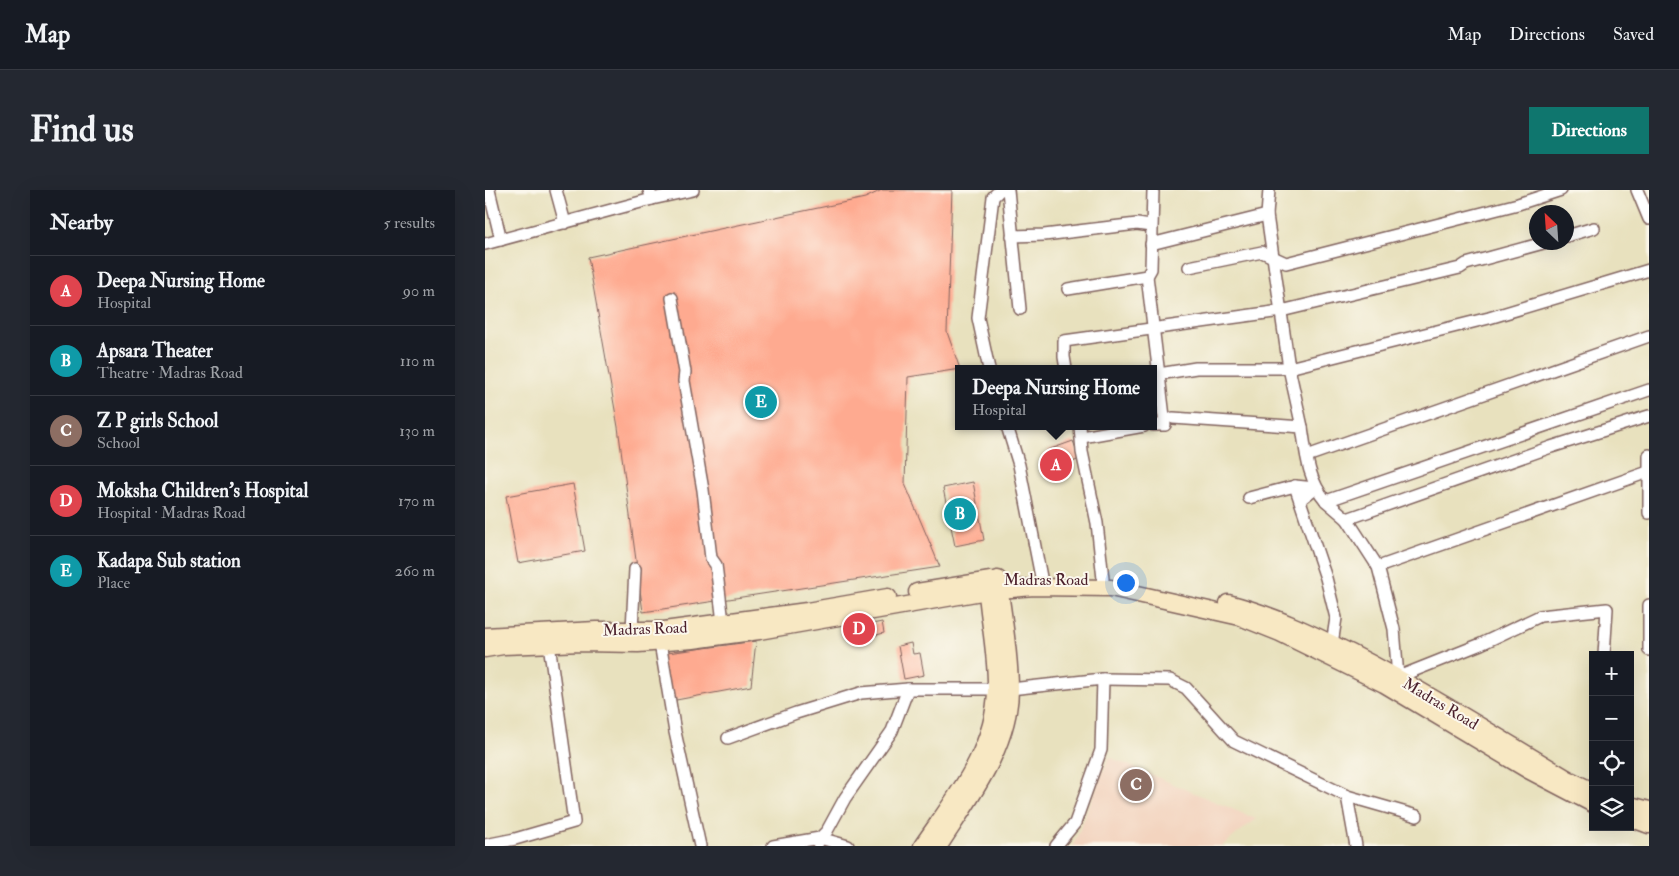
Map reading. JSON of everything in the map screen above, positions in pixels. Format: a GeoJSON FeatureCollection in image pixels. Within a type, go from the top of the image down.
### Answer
{"type":"FeatureCollection","features":[{"type":"Feature","properties":{"kind":"main road","name":"Madras Road"},"geometry":{"type":"LineString","coordinates":[[485,636],[664,630],[1041,577],[1118,580],[1179,590],[1249,608],[1327,648],[1398,677],[1568,779],[1589,789]]}},
{"type":"Feature","properties":{"kind":"main road"},"geometry":{"type":"LineString","coordinates":[[939,846],[996,751],[1004,727],[1003,689],[993,585]]}},
{"type":"Feature","properties":{"kind":"main road"},"geometry":{"type":"LineString","coordinates":[[485,648],[549,644],[660,643],[759,632],[993,585],[1120,589],[1240,617],[1327,648],[1528,770],[1589,802]]}},
{"type":"Feature","properties":{"kind":"main road"},"geometry":{"type":"LineString","coordinates":[[922,846],[964,784],[981,753],[1003,689]]}},
{"type":"Feature","properties":{"kind":"main road"},"geometry":{"type":"LineString","coordinates":[[1634,806],[1649,810]]}},
{"type":"Feature","properties":{"kind":"main road"},"geometry":{"type":"LineString","coordinates":[[1634,819],[1649,825]]}},
{"type":"Feature","properties":{"kind":"street"},"geometry":{"type":"LineString","coordinates":[[489,190],[501,240]]}},
{"type":"Feature","properties":{"kind":"street"},"geometry":{"type":"LineString","coordinates":[[556,190],[565,223]]}},
{"type":"Feature","properties":{"kind":"street"},"geometry":{"type":"LineString","coordinates":[[485,244],[565,223],[651,195],[693,190]]}},
{"type":"Feature","properties":{"kind":"street"},"geometry":{"type":"LineString","coordinates":[[988,365],[978,318],[993,197],[1000,190]]}},
{"type":"Feature","properties":{"kind":"street"},"geometry":{"type":"LineString","coordinates":[[1008,190],[1019,309]]}},
{"type":"Feature","properties":{"kind":"street"},"geometry":{"type":"LineString","coordinates":[[1153,190],[1151,269],[1147,276],[1165,425],[1157,425]]}},
{"type":"Feature","properties":{"kind":"street"},"geometry":{"type":"LineString","coordinates":[[1269,190],[1267,215],[1275,257],[1289,368],[1315,488],[1326,501],[1347,519],[1378,567],[1395,629],[1398,677],[1481,644],[1540,616],[1607,609],[1604,651]]}},
{"type":"Feature","properties":{"kind":"street"},"geometry":{"type":"LineString","coordinates":[[1189,267],[1262,252],[1286,263],[1517,204],[1561,190]]}},
{"type":"Feature","properties":{"kind":"street"},"geometry":{"type":"LineString","coordinates":[[1637,190],[1649,219]]}},
{"type":"Feature","properties":{"kind":"street"},"geometry":{"type":"LineString","coordinates":[[1151,244],[1267,215]]}},
{"type":"Feature","properties":{"kind":"street"},"geometry":{"type":"LineString","coordinates":[[1013,236],[1044,235],[1137,224],[1151,226]]}},
{"type":"Feature","properties":{"kind":"street"},"geometry":{"type":"LineString","coordinates":[[1574,234],[1594,228]]}},
{"type":"Feature","properties":{"kind":"street"},"geometry":{"type":"LineString","coordinates":[[1065,365],[1065,341],[1281,311],[1460,268],[1466,264],[1529,247]]}},
{"type":"Feature","properties":{"kind":"street"},"geometry":{"type":"LineString","coordinates":[[1159,374],[1196,368],[1289,368],[1489,318],[1649,270]]}},
{"type":"Feature","properties":{"kind":"street"},"geometry":{"type":"LineString","coordinates":[[1068,289],[1147,276]]}},
{"type":"Feature","properties":{"kind":"street"},"geometry":{"type":"LineString","coordinates":[[672,298],[703,490],[711,558],[715,566],[723,622]]}},
{"type":"Feature","properties":{"kind":"street"},"geometry":{"type":"LineString","coordinates":[[1307,456],[1649,336]]}},
{"type":"Feature","properties":{"kind":"street"},"geometry":{"type":"LineString","coordinates":[[1326,501],[1649,390]]}},
{"type":"Feature","properties":{"kind":"street"},"geometry":{"type":"LineString","coordinates":[[1347,519],[1551,447],[1649,416]]}},
{"type":"Feature","properties":{"kind":"street"},"geometry":{"type":"LineString","coordinates":[[1173,418],[1302,427]]}},
{"type":"Feature","properties":{"kind":"street"},"geometry":{"type":"LineString","coordinates":[[1008,430],[1019,466],[1041,577]]}},
{"type":"Feature","properties":{"kind":"street"},"geometry":{"type":"LineString","coordinates":[[1102,430],[1081,432],[1082,452],[1097,523],[1103,579]]}},
{"type":"Feature","properties":{"kind":"street"},"geometry":{"type":"LineString","coordinates":[[1649,455],[1649,513]]}},
{"type":"Feature","properties":{"kind":"street"},"geometry":{"type":"LineString","coordinates":[[1378,567],[1648,472]]}},
{"type":"Feature","properties":{"kind":"street"},"geometry":{"type":"LineString","coordinates":[[1249,498],[1295,486],[1315,488]]}},
{"type":"Feature","properties":{"kind":"street"},"geometry":{"type":"LineString","coordinates":[[1295,486],[1325,578],[1335,618],[1327,648]]}},
{"type":"Feature","properties":{"kind":"street"},"geometry":{"type":"LineString","coordinates":[[1300,500],[1315,488]]}},
{"type":"Feature","properties":{"kind":"street"},"geometry":{"type":"LineString","coordinates":[[632,630],[635,569]]}},
{"type":"Feature","properties":{"kind":"street"},"geometry":{"type":"LineString","coordinates":[[1649,605],[1649,650]]}},
{"type":"Feature","properties":{"kind":"street"},"geometry":{"type":"LineString","coordinates":[[660,643],[675,732],[700,846]]}},
{"type":"Feature","properties":{"kind":"street"},"geometry":{"type":"LineString","coordinates":[[485,845],[515,839],[574,822],[549,644]]}},
{"type":"Feature","properties":{"kind":"street"},"geometry":{"type":"LineString","coordinates":[[1056,846],[1075,823],[1101,750],[1103,679]]}},
{"type":"Feature","properties":{"kind":"street"},"geometry":{"type":"LineString","coordinates":[[727,738],[796,713],[861,693],[909,689],[1003,689],[1103,679],[1171,680],[1186,688],[1234,742],[1347,796],[1417,816]]}},
{"type":"Feature","properties":{"kind":"street"},"geometry":{"type":"LineString","coordinates":[[818,842],[827,831],[845,798],[892,731],[909,689]]}},
{"type":"Feature","properties":{"kind":"street"},"geometry":{"type":"LineString","coordinates":[[1347,796],[1356,846]]}},
{"type":"Feature","properties":{"kind":"street"},"geometry":{"type":"LineString","coordinates":[[773,846],[818,842],[848,846]]}},
{"type":"Feature","properties":{"kind":"shaded area"},"geometry":{"type":"Polygon","coordinates":[[[1109,757],[1256,819],[1222,846],[1073,846],[1109,757]]]}},
{"type":"Feature","properties":{"kind":"building"},"geometry":{"type":"Polygon","coordinates":[[[882,190],[952,190],[947,332],[959,365],[955,365],[955,370],[908,377],[905,484],[940,567],[643,612],[618,427],[588,257],[865,198],[882,190]]]}},
{"type":"Feature","properties":{"kind":"building"},"geometry":{"type":"Polygon","coordinates":[[[1073,441],[1080,459],[1054,469],[1048,450],[1073,441]]]}},
{"type":"Feature","properties":{"kind":"building"},"geometry":{"type":"Polygon","coordinates":[[[973,482],[984,540],[955,546],[943,488],[973,482]]]}},
{"type":"Feature","properties":{"kind":"building"},"geometry":{"type":"Polygon","coordinates":[[[573,484],[585,551],[518,563],[506,496],[573,484]]]}},
{"type":"Feature","properties":{"kind":"building"},"geometry":{"type":"Polygon","coordinates":[[[865,622],[867,636],[855,638],[854,624],[865,622]]]}},
{"type":"Feature","properties":{"kind":"building"},"geometry":{"type":"Polygon","coordinates":[[[882,622],[884,633],[869,637],[867,625],[882,622]]]}},
{"type":"Feature","properties":{"kind":"building"},"geometry":{"type":"Polygon","coordinates":[[[756,641],[751,686],[671,701],[660,654],[756,641]]]}},
{"type":"Feature","properties":{"kind":"building"},"geometry":{"type":"Polygon","coordinates":[[[911,643],[913,654],[920,653],[924,675],[904,679],[898,646],[911,643]]]}},
{"type":"Feature","properties":{"kind":"place","name":"Kadapa Sub station"},"geometry":{"type":"Point","coordinates":[761,402]}},
{"type":"Feature","properties":{"kind":"place","name":"Deepa Nursing Home"},"geometry":{"type":"Point","coordinates":[1056,465]}},
{"type":"Feature","properties":{"kind":"place","name":"Apsara Theater"},"geometry":{"type":"Point","coordinates":[960,514]}},
{"type":"Feature","properties":{"kind":"place","name":"Moksha Children's Hospital"},"geometry":{"type":"Point","coordinates":[859,629]}},
{"type":"Feature","properties":{"kind":"place","name":"Z P girls School"},"geometry":{"type":"Point","coordinates":[1136,785]}}]}
